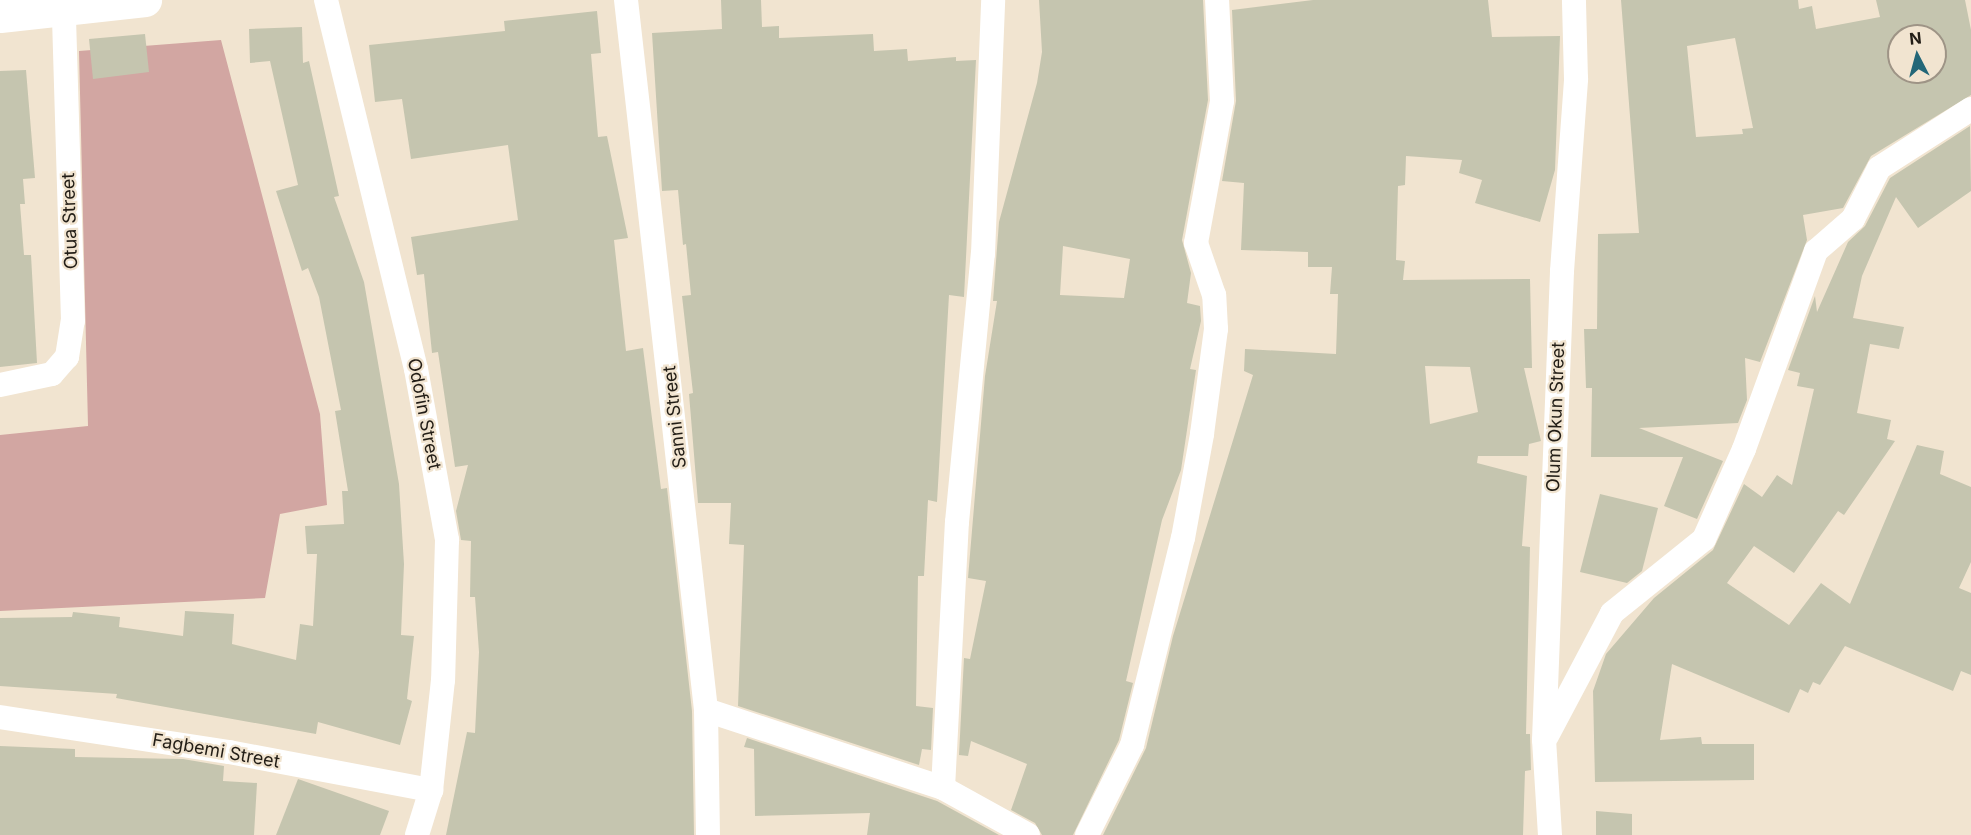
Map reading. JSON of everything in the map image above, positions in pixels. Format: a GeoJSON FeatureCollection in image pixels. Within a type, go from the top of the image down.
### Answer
{"type":"FeatureCollection","features":[{"type":"Feature","properties":{"kind":"main road"},"geometry":{"type":"LineString","coordinates":[[0,16],[145,0]]}},
{"type":"Feature","properties":{"kind":"street","name":"Odofin Street"},"geometry":{"type":"LineString","coordinates":[[326,0],[416,369],[447,540],[443,680],[431,790],[417,835]]}},
{"type":"Feature","properties":{"kind":"street","name":"Sanni Street"},"geometry":{"type":"LineString","coordinates":[[626,0],[706,710],[708,835]]}},
{"type":"Feature","properties":{"kind":"street"},"geometry":{"type":"LineString","coordinates":[[944,788],[957,522],[983,254],[993,0]]}},
{"type":"Feature","properties":{"kind":"street"},"geometry":{"type":"LineString","coordinates":[[1087,835],[1132,745],[1183,538],[1202,434],[1216,329],[1214,295],[1196,243],[1222,101],[1217,0]]}},
{"type":"Feature","properties":{"kind":"street","name":"Olum Okun Street"},"geometry":{"type":"LineString","coordinates":[[1550,835],[1544,740],[1562,271],[1576,79],[1574,0]]}},
{"type":"Feature","properties":{"kind":"street","name":"Otua Street"},"geometry":{"type":"LineString","coordinates":[[0,385],[52,374],[67,357],[73,321],[64,9]]}},
{"type":"Feature","properties":{"kind":"street"},"geometry":{"type":"LineString","coordinates":[[1544,740],[1612,613],[1704,539],[1744,449],[1816,251],[1853,219],[1879,168],[1971,109]]}},
{"type":"Feature","properties":{"kind":"street"},"geometry":{"type":"LineString","coordinates":[[706,710],[944,788],[1028,835]]}},
{"type":"Feature","properties":{"kind":"street","name":"Fagbemi Street"},"geometry":{"type":"LineString","coordinates":[[0,717],[229,752],[431,790]]}},
{"type":"Feature","properties":{"kind":"shaded area"},"geometry":{"type":"Polygon","coordinates":[[[221,40],[320,414],[327,505],[280,514],[265,598],[0,611],[0,435],[88,426],[79,51],[221,40]]]}},
{"type":"Feature","properties":{"kind":"building"},"geometry":{"type":"Polygon","coordinates":[[[721,0],[761,0],[762,27],[779,26],[779,38],[873,34],[874,51],[907,49],[908,61],[956,57],[956,61],[976,60],[964,297],[949,295],[937,502],[928,500],[924,576],[918,576],[916,706],[933,708],[931,750],[922,749],[919,765],[738,706],[744,545],[729,544],[731,503],[698,503],[689,394],[693,393],[682,296],[691,295],[678,190],[662,191],[652,33],[722,29],[721,0]]]}},
{"type":"Feature","properties":{"kind":"building"},"geometry":{"type":"Polygon","coordinates":[[[1039,0],[1203,0],[1208,100],[1182,240],[1191,273],[1187,303],[1200,306],[1201,321],[1190,369],[1196,370],[1181,470],[1162,520],[1126,681],[1133,683],[1119,740],[1073,835],[1042,835],[1035,823],[1011,810],[1027,764],[971,741],[968,756],[959,755],[964,658],[970,659],[986,581],[968,578],[985,376],[997,301],[993,301],[999,222],[1037,83],[1042,52],[1039,0]],[[1063,246],[1060,295],[1124,298],[1130,259],[1063,246]]]}},
{"type":"Feature","properties":{"kind":"building"},"geometry":{"type":"Polygon","coordinates":[[[1313,0],[1488,0],[1492,37],[1560,36],[1555,170],[1540,222],[1475,203],[1482,180],[1459,173],[1462,160],[1406,156],[1405,185],[1398,186],[1396,260],[1405,261],[1403,280],[1530,279],[1532,368],[1524,368],[1541,441],[1529,444],[1528,456],[1478,456],[1477,463],[1527,476],[1522,546],[1530,547],[1526,734],[1530,734],[1531,770],[1525,771],[1523,835],[1103,835],[1146,748],[1173,636],[1253,375],[1244,371],[1245,349],[1336,354],[1338,294],[1330,294],[1332,267],[1308,267],[1308,252],[1241,250],[1244,183],[1222,181],[1236,101],[1232,10],[1313,0]],[[1425,366],[1430,424],[1478,412],[1470,367],[1425,366]]]}},
{"type":"Feature","properties":{"kind":"building"},"geometry":{"type":"Polygon","coordinates":[[[1621,0],[1798,0],[1799,9],[1812,6],[1816,29],[1880,17],[1876,0],[1965,0],[1971,30],[1971,95],[1871,156],[1843,208],[1803,215],[1807,240],[1760,362],[1745,358],[1747,400],[1738,423],[1639,428],[1723,461],[1697,519],[1664,506],[1683,457],[1591,457],[1592,388],[1586,388],[1584,329],[1597,329],[1598,234],[1639,233],[1621,0]],[[1735,38],[1687,46],[1696,137],[1743,134],[1742,129],[1753,128],[1735,38]]]}},
{"type":"Feature","properties":{"kind":"building"},"geometry":{"type":"Polygon","coordinates":[[[597,11],[601,53],[591,54],[598,137],[607,136],[628,238],[614,240],[626,351],[643,348],[661,489],[667,488],[692,711],[694,835],[446,835],[467,732],[475,733],[479,652],[475,597],[470,597],[471,541],[461,540],[456,511],[468,465],[455,467],[438,352],[432,353],[424,274],[417,275],[411,237],[518,220],[508,145],[411,159],[402,99],[375,102],[369,45],[505,31],[504,21],[597,11]]]}},
{"type":"Feature","properties":{"kind":"building"},"geometry":{"type":"Polygon","coordinates":[[[302,27],[303,63],[309,61],[339,196],[334,197],[364,282],[399,484],[404,564],[401,635],[414,636],[407,699],[412,701],[400,745],[318,722],[316,734],[116,698],[117,694],[0,686],[0,618],[72,617],[73,612],[120,617],[119,627],[183,636],[185,611],[234,614],[232,644],[296,660],[300,624],[313,626],[317,554],[307,554],[305,526],[344,524],[342,491],[348,491],[335,411],[341,410],[319,297],[308,268],[302,271],[276,191],[298,185],[270,61],[250,63],[249,29],[302,27]]]}},
{"type":"Feature","properties":{"kind":"building"},"geometry":{"type":"Polygon","coordinates":[[[145,34],[149,72],[93,79],[89,39],[145,34]]]}},
{"type":"Feature","properties":{"kind":"building"},"geometry":{"type":"Polygon","coordinates":[[[26,70],[35,178],[23,179],[25,204],[20,204],[24,255],[31,255],[37,363],[0,367],[0,71],[26,70]]]}},
{"type":"Feature","properties":{"kind":"building"},"geometry":{"type":"Polygon","coordinates":[[[1970,126],[1971,191],[1918,228],[1896,197],[1862,276],[1853,318],[1904,327],[1899,349],[1870,344],[1857,413],[1891,420],[1887,439],[1895,441],[1844,515],[1838,511],[1794,573],[1754,546],[1727,583],[1789,625],[1821,583],[1850,604],[1917,445],[1944,451],[1940,474],[1971,487],[1971,562],[1959,588],[1971,593],[1971,675],[1961,671],[1953,691],[1845,646],[1820,685],[1813,682],[1808,693],[1800,689],[1789,713],[1672,664],[1660,740],[1701,737],[1702,744],[1754,744],[1754,780],[1595,782],[1593,691],[1606,654],[1654,598],[1713,550],[1744,484],[1762,497],[1777,475],[1792,485],[1814,389],[1797,386],[1800,373],[1788,370],[1815,296],[1817,312],[1848,242],[1865,226],[1890,178],[1970,126]]]}},
{"type":"Feature","properties":{"kind":"building"},"geometry":{"type":"Polygon","coordinates":[[[1600,494],[1658,508],[1642,571],[1627,583],[1580,572],[1600,494]]]}},
{"type":"Feature","properties":{"kind":"building"},"geometry":{"type":"Polygon","coordinates":[[[747,738],[937,801],[999,835],[867,835],[870,813],[755,816],[754,749],[744,747],[747,738]]]}},
{"type":"Feature","properties":{"kind":"building"},"geometry":{"type":"Polygon","coordinates":[[[0,746],[75,749],[75,757],[183,759],[224,766],[223,781],[257,783],[254,835],[0,835],[0,746]]]}},
{"type":"Feature","properties":{"kind":"building"},"geometry":{"type":"Polygon","coordinates":[[[298,779],[389,811],[380,835],[276,835],[298,779]]]}},
{"type":"Feature","properties":{"kind":"building"},"geometry":{"type":"Polygon","coordinates":[[[1596,811],[1632,814],[1632,835],[1596,835],[1596,811]]]}}]}
